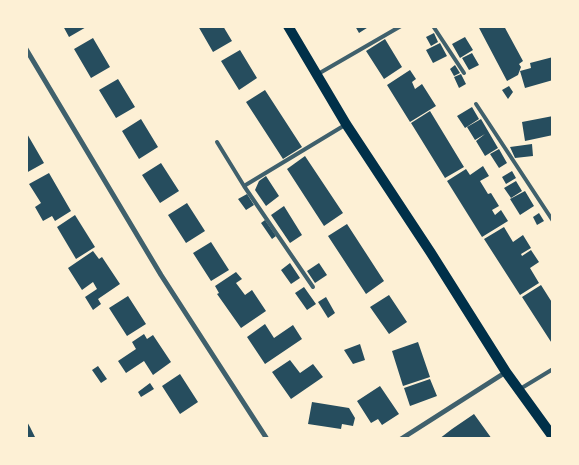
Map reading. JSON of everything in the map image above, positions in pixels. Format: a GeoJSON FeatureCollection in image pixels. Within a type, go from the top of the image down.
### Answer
{"type":"FeatureCollection","features":[{"type":"Feature","properties":{"kind":"main road"},"geometry":{"type":"LineString","coordinates":[[288,26],[346,124],[432,253],[506,372],[553,437]]}},
{"type":"Feature","properties":{"kind":"street"},"geometry":{"type":"LineString","coordinates":[[26,48],[161,275],[267,439]]}},
{"type":"Feature","properties":{"kind":"street"},"geometry":{"type":"LineString","coordinates":[[401,439],[506,372]]}},
{"type":"Feature","properties":{"kind":"lane"},"geometry":{"type":"LineString","coordinates":[[316,75],[401,26]]}},
{"type":"Feature","properties":{"kind":"lane"},"geometry":{"type":"LineString","coordinates":[[433,26],[464,73]]}},
{"type":"Feature","properties":{"kind":"lane"},"geometry":{"type":"LineString","coordinates":[[476,104],[553,220]]}},
{"type":"Feature","properties":{"kind":"lane"},"geometry":{"type":"LineString","coordinates":[[244,186],[346,124]]}},
{"type":"Feature","properties":{"kind":"lane"},"geometry":{"type":"LineString","coordinates":[[217,142],[244,186],[313,287]]}},
{"type":"Feature","properties":{"kind":"lane"},"geometry":{"type":"LineString","coordinates":[[519,390],[553,369]]}},
{"type":"Feature","properties":{"kind":"building"},"geometry":{"type":"Polygon","coordinates":[[[63,26],[88,26],[69,37],[63,26]]]}},
{"type":"Feature","properties":{"kind":"building"},"geometry":{"type":"Polygon","coordinates":[[[198,26],[223,26],[232,41],[213,52],[198,26]]]}},
{"type":"Feature","properties":{"kind":"building"},"geometry":{"type":"Polygon","coordinates":[[[355,26],[370,26],[359,33],[355,26]]]}},
{"type":"Feature","properties":{"kind":"building"},"geometry":{"type":"Polygon","coordinates":[[[478,26],[504,26],[523,61],[519,64],[521,67],[518,75],[507,81],[478,26]]]}},
{"type":"Feature","properties":{"kind":"building"},"geometry":{"type":"Polygon","coordinates":[[[434,33],[438,42],[431,46],[426,37],[434,33]]]}},
{"type":"Feature","properties":{"kind":"building"},"geometry":{"type":"Polygon","coordinates":[[[465,37],[473,50],[460,58],[452,44],[465,37]]]}},
{"type":"Feature","properties":{"kind":"building"},"geometry":{"type":"Polygon","coordinates":[[[93,38],[110,67],[91,78],[74,49],[93,38]]]}},
{"type":"Feature","properties":{"kind":"building"},"geometry":{"type":"Polygon","coordinates":[[[385,39],[402,67],[384,79],[366,51],[385,39]]]}},
{"type":"Feature","properties":{"kind":"building"},"geometry":{"type":"Polygon","coordinates":[[[440,43],[447,56],[433,63],[426,50],[440,43]]]}},
{"type":"Feature","properties":{"kind":"building"},"geometry":{"type":"Polygon","coordinates":[[[240,50],[257,78],[239,90],[221,61],[240,50]]]}},
{"type":"Feature","properties":{"kind":"building"},"geometry":{"type":"Polygon","coordinates":[[[472,53],[479,65],[469,70],[462,58],[472,53]]]}},
{"type":"Feature","properties":{"kind":"building"},"geometry":{"type":"Polygon","coordinates":[[[553,57],[553,80],[525,88],[520,71],[531,68],[530,63],[553,57]]]}},
{"type":"Feature","properties":{"kind":"building"},"geometry":{"type":"Polygon","coordinates":[[[455,65],[460,73],[454,76],[450,69],[455,65]]]}},
{"type":"Feature","properties":{"kind":"building"},"geometry":{"type":"Polygon","coordinates":[[[410,70],[416,79],[412,82],[415,89],[422,84],[436,106],[410,122],[387,85],[410,70]]]}},
{"type":"Feature","properties":{"kind":"building"},"geometry":{"type":"Polygon","coordinates":[[[461,74],[466,84],[459,88],[454,77],[461,74]]]}},
{"type":"Feature","properties":{"kind":"building"},"geometry":{"type":"Polygon","coordinates":[[[118,79],[135,107],[116,118],[99,90],[118,79]]]}},
{"type":"Feature","properties":{"kind":"building"},"geometry":{"type":"Polygon","coordinates":[[[509,86],[513,92],[508,99],[502,90],[509,86]]]}},
{"type":"Feature","properties":{"kind":"building"},"geometry":{"type":"Polygon","coordinates":[[[265,90],[302,147],[283,159],[246,102],[265,90]]]}},
{"type":"Feature","properties":{"kind":"building"},"geometry":{"type":"Polygon","coordinates":[[[472,107],[479,119],[465,128],[457,116],[472,107]]]}},
{"type":"Feature","properties":{"kind":"building"},"geometry":{"type":"Polygon","coordinates":[[[430,111],[464,167],[445,178],[411,123],[430,111]]]}},
{"type":"Feature","properties":{"kind":"building"},"geometry":{"type":"Polygon","coordinates":[[[553,116],[553,135],[525,141],[522,122],[553,116]]]}},
{"type":"Feature","properties":{"kind":"building"},"geometry":{"type":"Polygon","coordinates":[[[141,119],[158,147],[139,159],[122,131],[141,119]]]}},
{"type":"Feature","properties":{"kind":"building"},"geometry":{"type":"Polygon","coordinates":[[[481,119],[498,148],[485,156],[476,141],[485,134],[475,140],[467,127],[481,119]]]}},
{"type":"Feature","properties":{"kind":"building"},"geometry":{"type":"Polygon","coordinates":[[[26,132],[44,163],[26,173],[26,132]]]}},
{"type":"Feature","properties":{"kind":"building"},"geometry":{"type":"Polygon","coordinates":[[[532,144],[533,156],[515,158],[510,147],[532,144]]]}},
{"type":"Feature","properties":{"kind":"building"},"geometry":{"type":"Polygon","coordinates":[[[499,149],[507,163],[499,168],[490,154],[499,149]]]}},
{"type":"Feature","properties":{"kind":"building"},"geometry":{"type":"Polygon","coordinates":[[[305,156],[343,213],[324,226],[287,169],[305,156]]]}},
{"type":"Feature","properties":{"kind":"building"},"geometry":{"type":"Polygon","coordinates":[[[161,163],[179,191],[160,203],[142,175],[161,163]]]}},
{"type":"Feature","properties":{"kind":"building"},"geometry":{"type":"Polygon","coordinates":[[[483,166],[489,176],[480,181],[499,206],[492,210],[495,215],[501,210],[508,221],[482,237],[447,181],[466,169],[470,175],[483,166]]]}},
{"type":"Feature","properties":{"kind":"building"},"geometry":{"type":"Polygon","coordinates":[[[512,171],[516,178],[506,184],[502,177],[512,171]]]}},
{"type":"Feature","properties":{"kind":"building"},"geometry":{"type":"Polygon","coordinates":[[[49,173],[71,211],[55,221],[52,216],[43,221],[35,207],[41,203],[29,184],[49,173]]]}},
{"type":"Feature","properties":{"kind":"building"},"geometry":{"type":"Polygon","coordinates":[[[266,176],[279,196],[266,206],[255,190],[259,181],[266,176]]]}},
{"type":"Feature","properties":{"kind":"building"},"geometry":{"type":"Polygon","coordinates":[[[516,181],[522,191],[511,198],[504,188],[516,181]]]}},
{"type":"Feature","properties":{"kind":"building"},"geometry":{"type":"Polygon","coordinates":[[[525,191],[534,206],[520,215],[510,199],[525,191]]]}},
{"type":"Feature","properties":{"kind":"building"},"geometry":{"type":"Polygon","coordinates":[[[247,194],[254,205],[246,210],[238,199],[247,194]]]}},
{"type":"Feature","properties":{"kind":"building"},"geometry":{"type":"Polygon","coordinates":[[[187,203],[205,231],[186,243],[168,215],[187,203]]]}},
{"type":"Feature","properties":{"kind":"building"},"geometry":{"type":"Polygon","coordinates":[[[284,206],[302,235],[290,243],[271,215],[284,206]]]}},
{"type":"Feature","properties":{"kind":"building"},"geometry":{"type":"Polygon","coordinates":[[[539,213],[544,221],[537,225],[533,217],[539,213]]]}},
{"type":"Feature","properties":{"kind":"building"},"geometry":{"type":"Polygon","coordinates":[[[75,215],[95,247],[76,259],[57,227],[75,215]]]}},
{"type":"Feature","properties":{"kind":"building"},"geometry":{"type":"Polygon","coordinates":[[[265,220],[276,236],[272,239],[261,223],[265,220]]]}},
{"type":"Feature","properties":{"kind":"building"},"geometry":{"type":"Polygon","coordinates":[[[347,224],[384,281],[366,294],[328,236],[347,224]]]}},
{"type":"Feature","properties":{"kind":"building"},"geometry":{"type":"Polygon","coordinates":[[[504,227],[513,242],[523,235],[531,248],[521,254],[522,256],[531,250],[539,262],[530,268],[539,283],[520,295],[484,239],[504,227]]]}},
{"type":"Feature","properties":{"kind":"building"},"geometry":{"type":"Polygon","coordinates":[[[211,242],[229,270],[211,281],[193,253],[211,242]]]}},
{"type":"Feature","properties":{"kind":"building"},"geometry":{"type":"Polygon","coordinates":[[[93,251],[99,259],[102,257],[120,284],[98,299],[101,304],[93,310],[85,297],[97,289],[93,282],[82,290],[68,268],[93,251]]]}},
{"type":"Feature","properties":{"kind":"building"},"geometry":{"type":"Polygon","coordinates":[[[290,263],[300,278],[291,284],[281,270],[290,263]]]}},
{"type":"Feature","properties":{"kind":"building"},"geometry":{"type":"Polygon","coordinates":[[[319,263],[327,275],[315,283],[307,271],[319,263]]]}},
{"type":"Feature","properties":{"kind":"building"},"geometry":{"type":"Polygon","coordinates":[[[236,272],[242,279],[236,283],[245,295],[252,290],[266,311],[241,328],[217,294],[219,293],[215,286],[236,272]]]}},
{"type":"Feature","properties":{"kind":"building"},"geometry":{"type":"Polygon","coordinates":[[[541,285],[553,304],[553,345],[522,297],[541,285]]]}},
{"type":"Feature","properties":{"kind":"building"},"geometry":{"type":"Polygon","coordinates":[[[304,287],[316,304],[307,310],[295,293],[304,287]]]}},
{"type":"Feature","properties":{"kind":"building"},"geometry":{"type":"Polygon","coordinates":[[[389,295],[407,322],[389,334],[370,307],[389,295]]]}},
{"type":"Feature","properties":{"kind":"building"},"geometry":{"type":"Polygon","coordinates":[[[128,296],[146,324],[127,336],[109,308],[128,296]]]}},
{"type":"Feature","properties":{"kind":"building"},"geometry":{"type":"Polygon","coordinates":[[[326,297],[335,313],[328,318],[318,302],[326,297]]]}},
{"type":"Feature","properties":{"kind":"building"},"geometry":{"type":"Polygon","coordinates":[[[265,324],[274,338],[293,325],[302,339],[265,364],[247,337],[265,324]]]}},
{"type":"Feature","properties":{"kind":"building"},"geometry":{"type":"Polygon","coordinates":[[[144,334],[147,339],[153,335],[171,362],[153,375],[144,361],[126,373],[118,361],[136,349],[132,342],[144,334]]]}},
{"type":"Feature","properties":{"kind":"building"},"geometry":{"type":"Polygon","coordinates":[[[418,342],[430,377],[403,386],[392,351],[418,342]]]}},
{"type":"Feature","properties":{"kind":"building"},"geometry":{"type":"Polygon","coordinates":[[[360,344],[365,360],[353,364],[344,350],[360,344]]]}},
{"type":"Feature","properties":{"kind":"building"},"geometry":{"type":"Polygon","coordinates":[[[290,360],[300,373],[313,364],[323,377],[291,399],[272,372],[290,360]]]}},
{"type":"Feature","properties":{"kind":"building"},"geometry":{"type":"Polygon","coordinates":[[[98,366],[107,379],[101,383],[92,370],[98,366]]]}},
{"type":"Feature","properties":{"kind":"building"},"geometry":{"type":"Polygon","coordinates":[[[180,374],[198,402],[180,414],[162,386],[180,374]]]}},
{"type":"Feature","properties":{"kind":"building"},"geometry":{"type":"Polygon","coordinates":[[[430,379],[437,396],[410,406],[404,388],[430,379]]]}},
{"type":"Feature","properties":{"kind":"building"},"geometry":{"type":"Polygon","coordinates":[[[150,383],[154,389],[141,397],[138,392],[150,383]]]}},
{"type":"Feature","properties":{"kind":"building"},"geometry":{"type":"Polygon","coordinates":[[[380,386],[399,414],[382,425],[378,419],[371,423],[357,401],[380,386]]]}},
{"type":"Feature","properties":{"kind":"building"},"geometry":{"type":"Polygon","coordinates":[[[312,402],[349,408],[355,418],[353,426],[342,424],[341,429],[308,424],[312,402]]]}},
{"type":"Feature","properties":{"kind":"building"},"geometry":{"type":"Polygon","coordinates":[[[474,414],[492,439],[439,439],[452,429],[474,414]]]}},
{"type":"Feature","properties":{"kind":"building"},"geometry":{"type":"Polygon","coordinates":[[[26,420],[30,427],[36,439],[26,439],[26,420]]]}}]}
